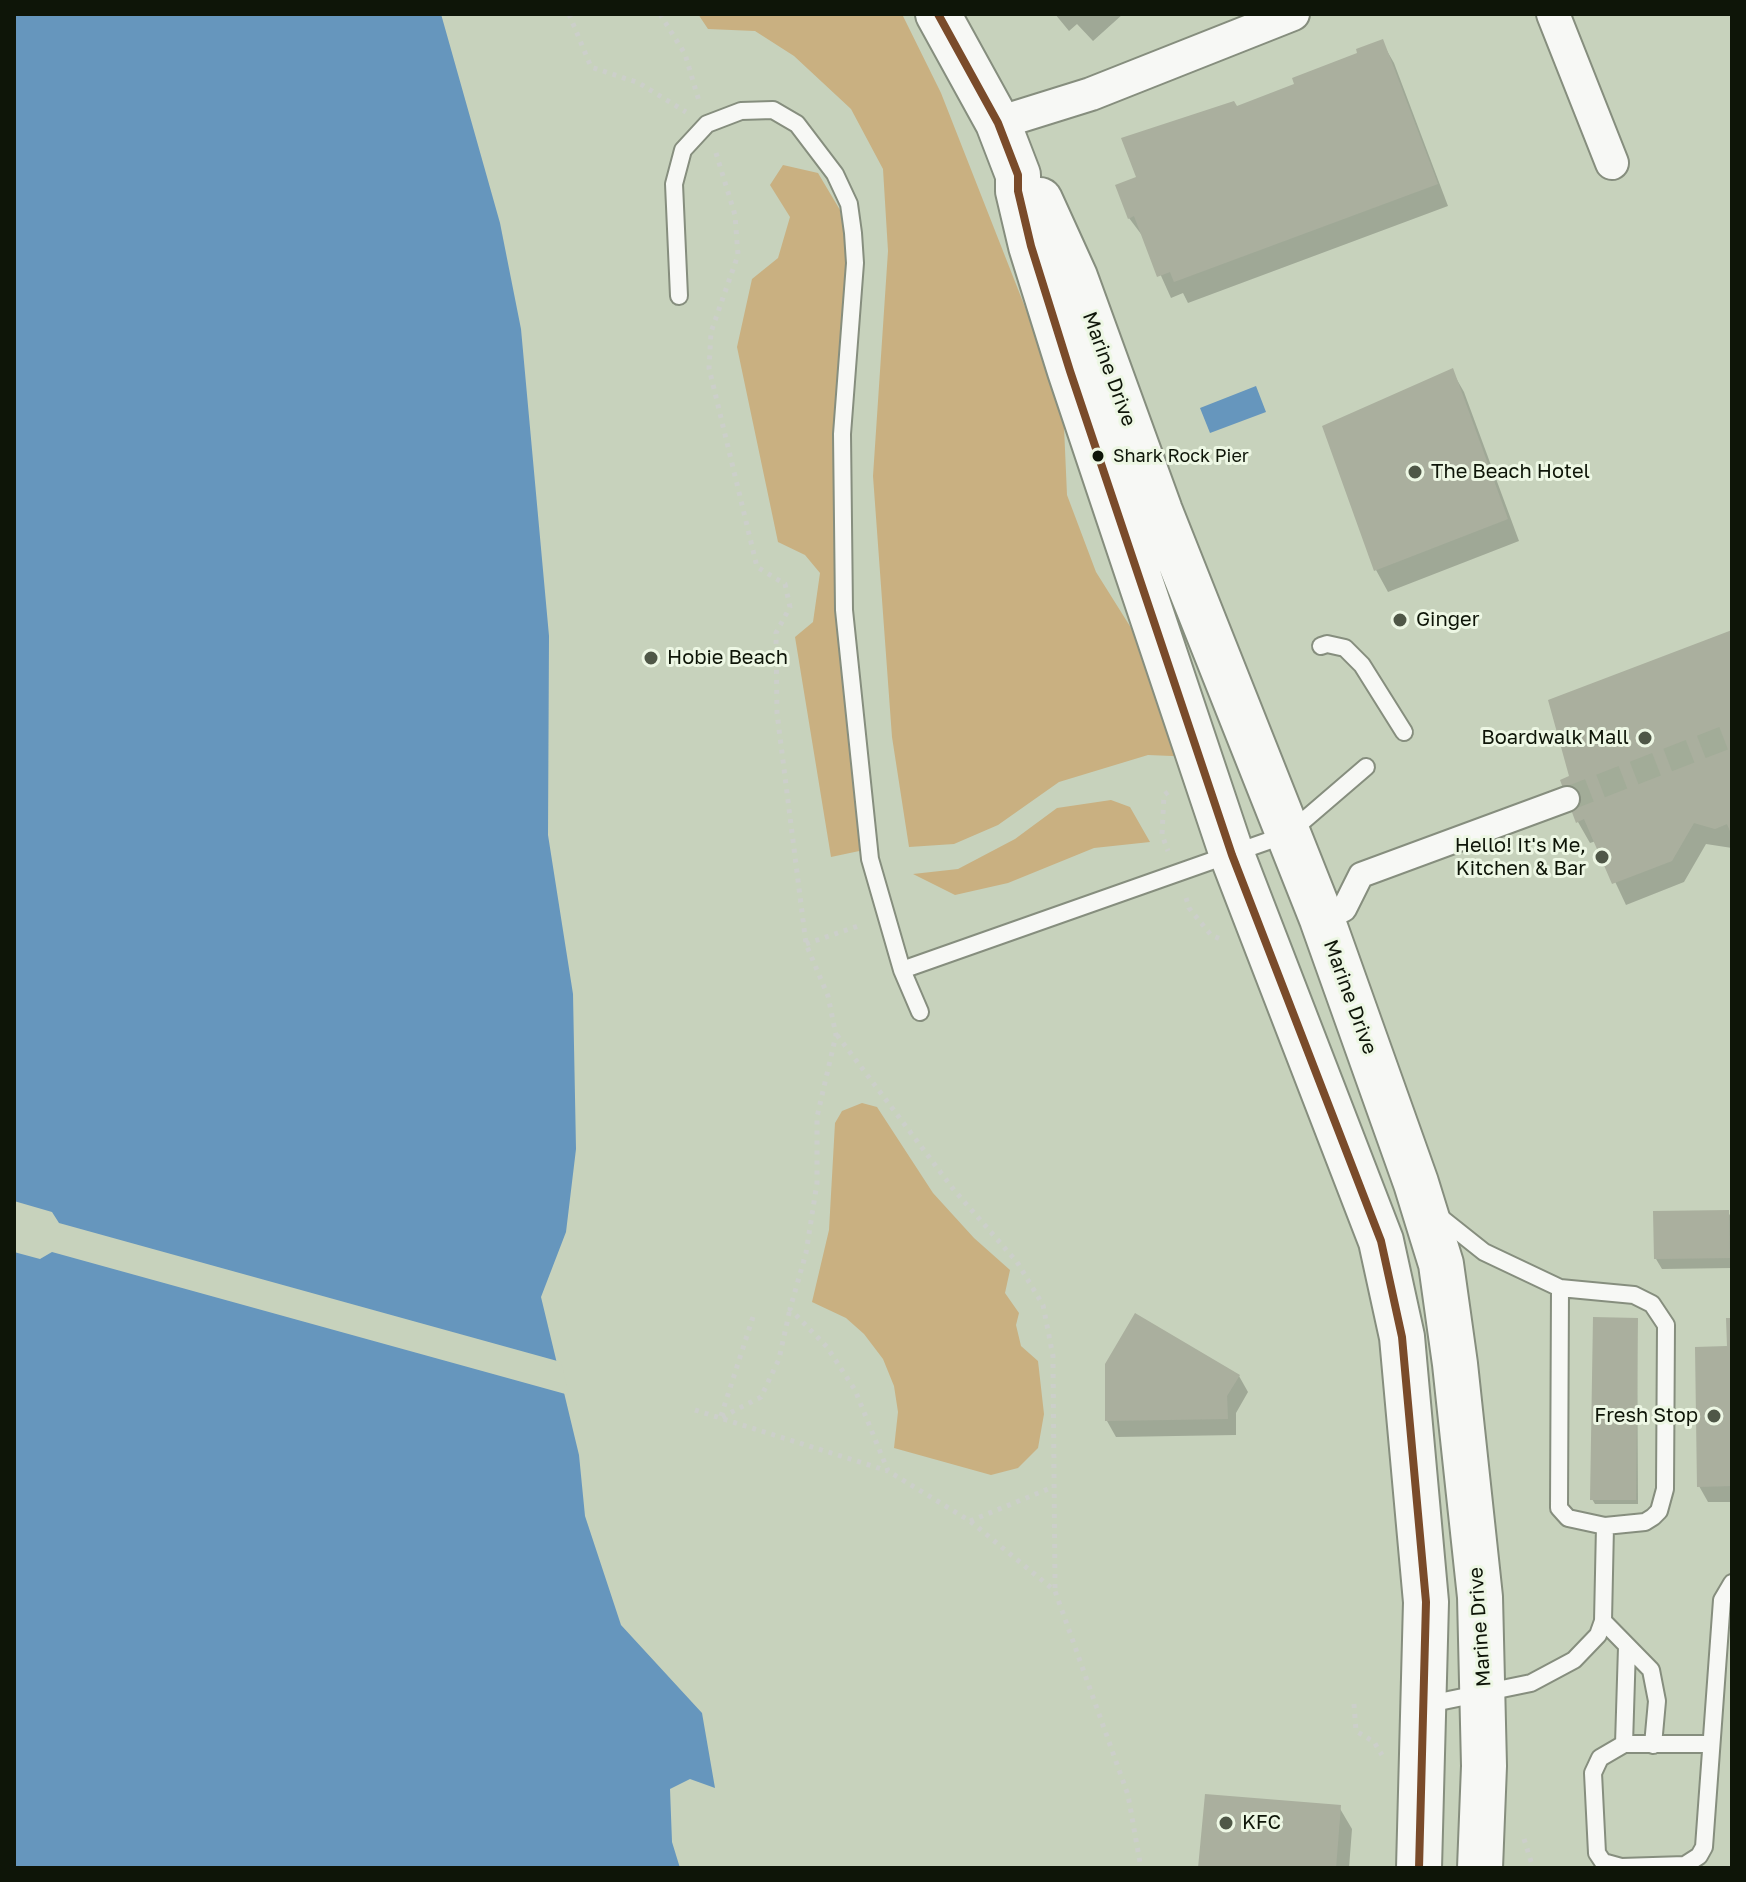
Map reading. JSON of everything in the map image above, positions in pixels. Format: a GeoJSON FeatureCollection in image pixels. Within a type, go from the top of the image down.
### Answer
{"type":"FeatureCollection","features":[{"type":"Feature","properties":{"kind":"main road","name":"Marine Drive"},"geometry":{"type":"LineString","coordinates":[[938,14],[998,123],[1018,175],[1018,191],[1031,246],[1070,371],[1232,855],[1360,1180],[1395,1295],[1404,1353],[1426,1602],[1419,1868]]}},
{"type":"Feature","properties":{"kind":"main road","name":"Marine Drive"},"geometry":{"type":"LineString","coordinates":[[1018,175],[1029,183],[1039,198],[1070,265],[1160,511],[1322,919],[1416,1183],[1441,1264],[1480,1597],[1484,1694],[1480,1868]]}},
{"type":"Feature","properties":{"kind":"street"},"geometry":{"type":"LineString","coordinates":[[998,123],[1091,94],[1293,14]]}},
{"type":"Feature","properties":{"kind":"street"},"geometry":{"type":"LineString","coordinates":[[1553,14],[1612,163]]}},
{"type":"Feature","properties":{"kind":"street"},"geometry":{"type":"LineString","coordinates":[[1322,919],[1344,909],[1361,875],[1567,799]]}},
{"type":"Feature","properties":{"kind":"lane"},"geometry":{"type":"LineString","coordinates":[[679,296],[674,184],[683,150],[707,124],[741,111],[773,110],[797,124],[835,174],[849,204],[855,263],[842,434],[844,610],[870,859],[902,970],[920,1012]]}},
{"type":"Feature","properties":{"kind":"lane"},"geometry":{"type":"LineString","coordinates":[[1321,646],[1327,644],[1345,648],[1362,665],[1404,732]]}},
{"type":"Feature","properties":{"kind":"lane"},"geometry":{"type":"LineString","coordinates":[[902,970],[1288,834],[1366,767]]}},
{"type":"Feature","properties":{"kind":"lane"},"geometry":{"type":"LineString","coordinates":[[1416,1183],[1446,1225],[1467,1241],[1560,1288],[1634,1295],[1652,1304],[1666,1325],[1664,1500],[1659,1511],[1645,1522],[1605,1526],[1568,1518],[1559,1508],[1560,1288]]}},
{"type":"Feature","properties":{"kind":"lane"},"geometry":{"type":"LineString","coordinates":[[1422,1705],[1531,1683],[1562,1669],[1588,1647],[1603,1621],[1605,1526]]}},
{"type":"Feature","properties":{"kind":"lane"},"geometry":{"type":"LineString","coordinates":[[1711,1744],[1624,1744],[1600,1758],[1593,1773],[1597,1853],[1609,1865],[1685,1865],[1699,1856],[1705,1838],[1722,1600],[1732,1583]]}},
{"type":"Feature","properties":{"kind":"lane"},"geometry":{"type":"LineString","coordinates":[[1603,1621],[1651,1670],[1655,1684],[1653,1745]]}},
{"type":"Feature","properties":{"kind":"lane"},"geometry":{"type":"LineString","coordinates":[[1624,1744],[1627,1647]]}},
{"type":"Feature","properties":{"kind":"path"},"geometry":{"type":"LineString","coordinates":[[569,14],[591,67],[639,83],[707,124]]}},
{"type":"Feature","properties":{"kind":"path"},"geometry":{"type":"LineString","coordinates":[[660,14],[685,54],[735,215],[738,255],[711,332],[709,368],[757,567],[785,584],[790,607],[776,633],[777,713],[806,944],[828,996],[836,1035],[817,1117],[817,1183],[808,1239],[779,1359],[761,1397],[721,1417]]}},
{"type":"Feature","properties":{"kind":"path"},"geometry":{"type":"LineString","coordinates":[[806,944],[885,917]]}},
{"type":"Feature","properties":{"kind":"path"},"geometry":{"type":"LineString","coordinates":[[836,1035],[954,1190],[1017,1262],[1043,1305],[1053,1356],[1055,1591],[1128,1795],[1141,1868]]}},
{"type":"Feature","properties":{"kind":"path"},"geometry":{"type":"LineString","coordinates":[[790,1309],[827,1347],[855,1390],[888,1471]]}},
{"type":"Feature","properties":{"kind":"path"},"geometry":{"type":"LineString","coordinates":[[721,1417],[753,1317]]}},
{"type":"Feature","properties":{"kind":"path"},"geometry":{"type":"LineString","coordinates":[[695,1410],[888,1471],[970,1521],[1055,1591]]}},
{"type":"Feature","properties":{"kind":"path"},"geometry":{"type":"LineString","coordinates":[[970,1521],[1053,1487]]}},
{"type":"Feature","properties":{"kind":"path"},"geometry":{"type":"LineString","coordinates":[[1354,1704],[1356,1731],[1374,1742],[1385,1760]]}},
{"type":"Feature","properties":{"kind":"shaded area"},"geometry":{"type":"Polygon","coordinates":[[[698,14],[902,14],[941,93],[1063,404],[1067,495],[1096,572],[1138,639],[1195,757],[1148,755],[1059,782],[998,825],[954,844],[909,847],[892,737],[873,476],[888,251],[883,169],[851,109],[794,56],[755,31],[708,29],[698,14]]]}},
{"type":"Feature","properties":{"kind":"shaded area"},"geometry":{"type":"Polygon","coordinates":[[[783,165],[818,173],[840,210],[847,253],[835,445],[864,850],[831,857],[795,637],[813,622],[820,573],[805,555],[778,542],[737,347],[752,279],[778,258],[790,217],[770,185],[783,165]]]}},
{"type":"Feature","properties":{"kind":"shaded area"},"geometry":{"type":"Polygon","coordinates":[[[1111,800],[1130,807],[1150,842],[1094,848],[1008,883],[955,895],[913,874],[958,869],[1015,839],[1057,808],[1111,800]]]}},
{"type":"Feature","properties":{"kind":"shaded area"},"geometry":{"type":"Polygon","coordinates":[[[862,1103],[877,1107],[933,1193],[974,1238],[1010,1270],[1005,1293],[1019,1313],[1016,1325],[1021,1346],[1038,1361],[1044,1414],[1038,1448],[1018,1468],[991,1475],[894,1448],[898,1412],[894,1386],[883,1359],[864,1334],[846,1318],[812,1302],[829,1230],[835,1123],[842,1111],[862,1103]]]}},
{"type":"Feature","properties":{"kind":"water"},"geometry":{"type":"Polygon","coordinates":[[[14,14],[441,14],[500,223],[521,329],[549,636],[548,835],[573,994],[576,1149],[566,1232],[541,1297],[579,1455],[585,1516],[621,1625],[702,1713],[715,1788],[690,1779],[670,1789],[672,1842],[680,1868],[14,1868],[14,14]]]}},
{"type":"Feature","properties":{"kind":"water"},"geometry":{"type":"Polygon","coordinates":[[[1256,386],[1266,412],[1210,433],[1200,408],[1256,386]]]}},
{"type":"Feature","properties":{"kind":"pier"},"geometry":{"type":"Polygon","coordinates":[[[14,1201],[52,1212],[59,1223],[561,1362],[569,1395],[52,1252],[40,1259],[14,1252],[14,1201]]]}},
{"type":"Feature","properties":{"kind":"building"},"geometry":{"type":"Polygon","coordinates":[[[1383,39],[1438,184],[1174,282],[1170,272],[1157,277],[1134,216],[1128,219],[1115,185],[1136,177],[1121,138],[1234,101],[1237,106],[1294,84],[1292,78],[1357,53],[1356,49],[1383,39]]]}},
{"type":"Feature","properties":{"kind":"building","name":"The Beach Hotel"},"geometry":{"type":"Polygon","coordinates":[[[1453,368],[1508,519],[1374,571],[1322,426],[1453,368]]]}},
{"type":"Feature","properties":{"kind":"building","name":"Boardwalk Mall"},"geometry":{"type":"Polygon","coordinates":[[[1732,630],[1732,836],[1727,824],[1715,829],[1694,823],[1672,861],[1612,884],[1584,819],[1576,823],[1560,780],[1569,776],[1548,700],[1732,630]]]}},
{"type":"Feature","properties":{"kind":"building"},"geometry":{"type":"Polygon","coordinates":[[[1729,1210],[1730,1258],[1654,1259],[1653,1211],[1729,1210]]]}},
{"type":"Feature","properties":{"kind":"building"},"geometry":{"type":"Polygon","coordinates":[[[1135,1313],[1240,1375],[1227,1396],[1228,1419],[1105,1421],[1105,1364],[1135,1313]]]}},
{"type":"Feature","properties":{"kind":"building"},"geometry":{"type":"Polygon","coordinates":[[[1593,1317],[1638,1318],[1636,1500],[1590,1500],[1593,1317]]]}},
{"type":"Feature","properties":{"kind":"building","name":"Fresh Stop"},"geometry":{"type":"Polygon","coordinates":[[[1726,1318],[1732,1318],[1732,1486],[1697,1487],[1695,1347],[1727,1346],[1726,1318]]]}},
{"type":"Feature","properties":{"kind":"building"},"geometry":{"type":"Polygon","coordinates":[[[1205,1794],[1341,1805],[1336,1868],[1198,1868],[1205,1794]]]}},
{"type":"Feature","properties":{"kind":"tunnel"},"geometry":{"type":"LineString","coordinates":[[1567,799],[1732,735]]}},
{"type":"Feature","properties":{"kind":"transit line"},"geometry":{"type":"LineString","coordinates":[[938,14],[998,123],[1018,175],[1018,191],[1031,246],[1070,371],[1232,855],[1381,1241],[1402,1337],[1426,1602],[1419,1868]]}},
{"type":"Feature","properties":{"kind":"place","name":"Shark Rock Pier"},"geometry":{"type":"Point","coordinates":[1098,456]}},
{"type":"Feature","properties":{"kind":"place","name":"The Beach Hotel"},"geometry":{"type":"Point","coordinates":[1415,472]}},
{"type":"Feature","properties":{"kind":"place","name":"Ginger"},"geometry":{"type":"Point","coordinates":[1400,620]}},
{"type":"Feature","properties":{"kind":"place","name":"Hobie Beach"},"geometry":{"type":"Point","coordinates":[651,658]}},
{"type":"Feature","properties":{"kind":"place","name":"Boardwalk Mall"},"geometry":{"type":"Point","coordinates":[1645,738]}},
{"type":"Feature","properties":{"kind":"place","name":"Hello! It's Me, Kitchen & Bar"},"geometry":{"type":"Point","coordinates":[1602,857]}},
{"type":"Feature","properties":{"kind":"place","name":"Fresh Stop"},"geometry":{"type":"Point","coordinates":[1714,1416]}},
{"type":"Feature","properties":{"kind":"place","name":"KFC"},"geometry":{"type":"Point","coordinates":[1226,1823]}}]}
